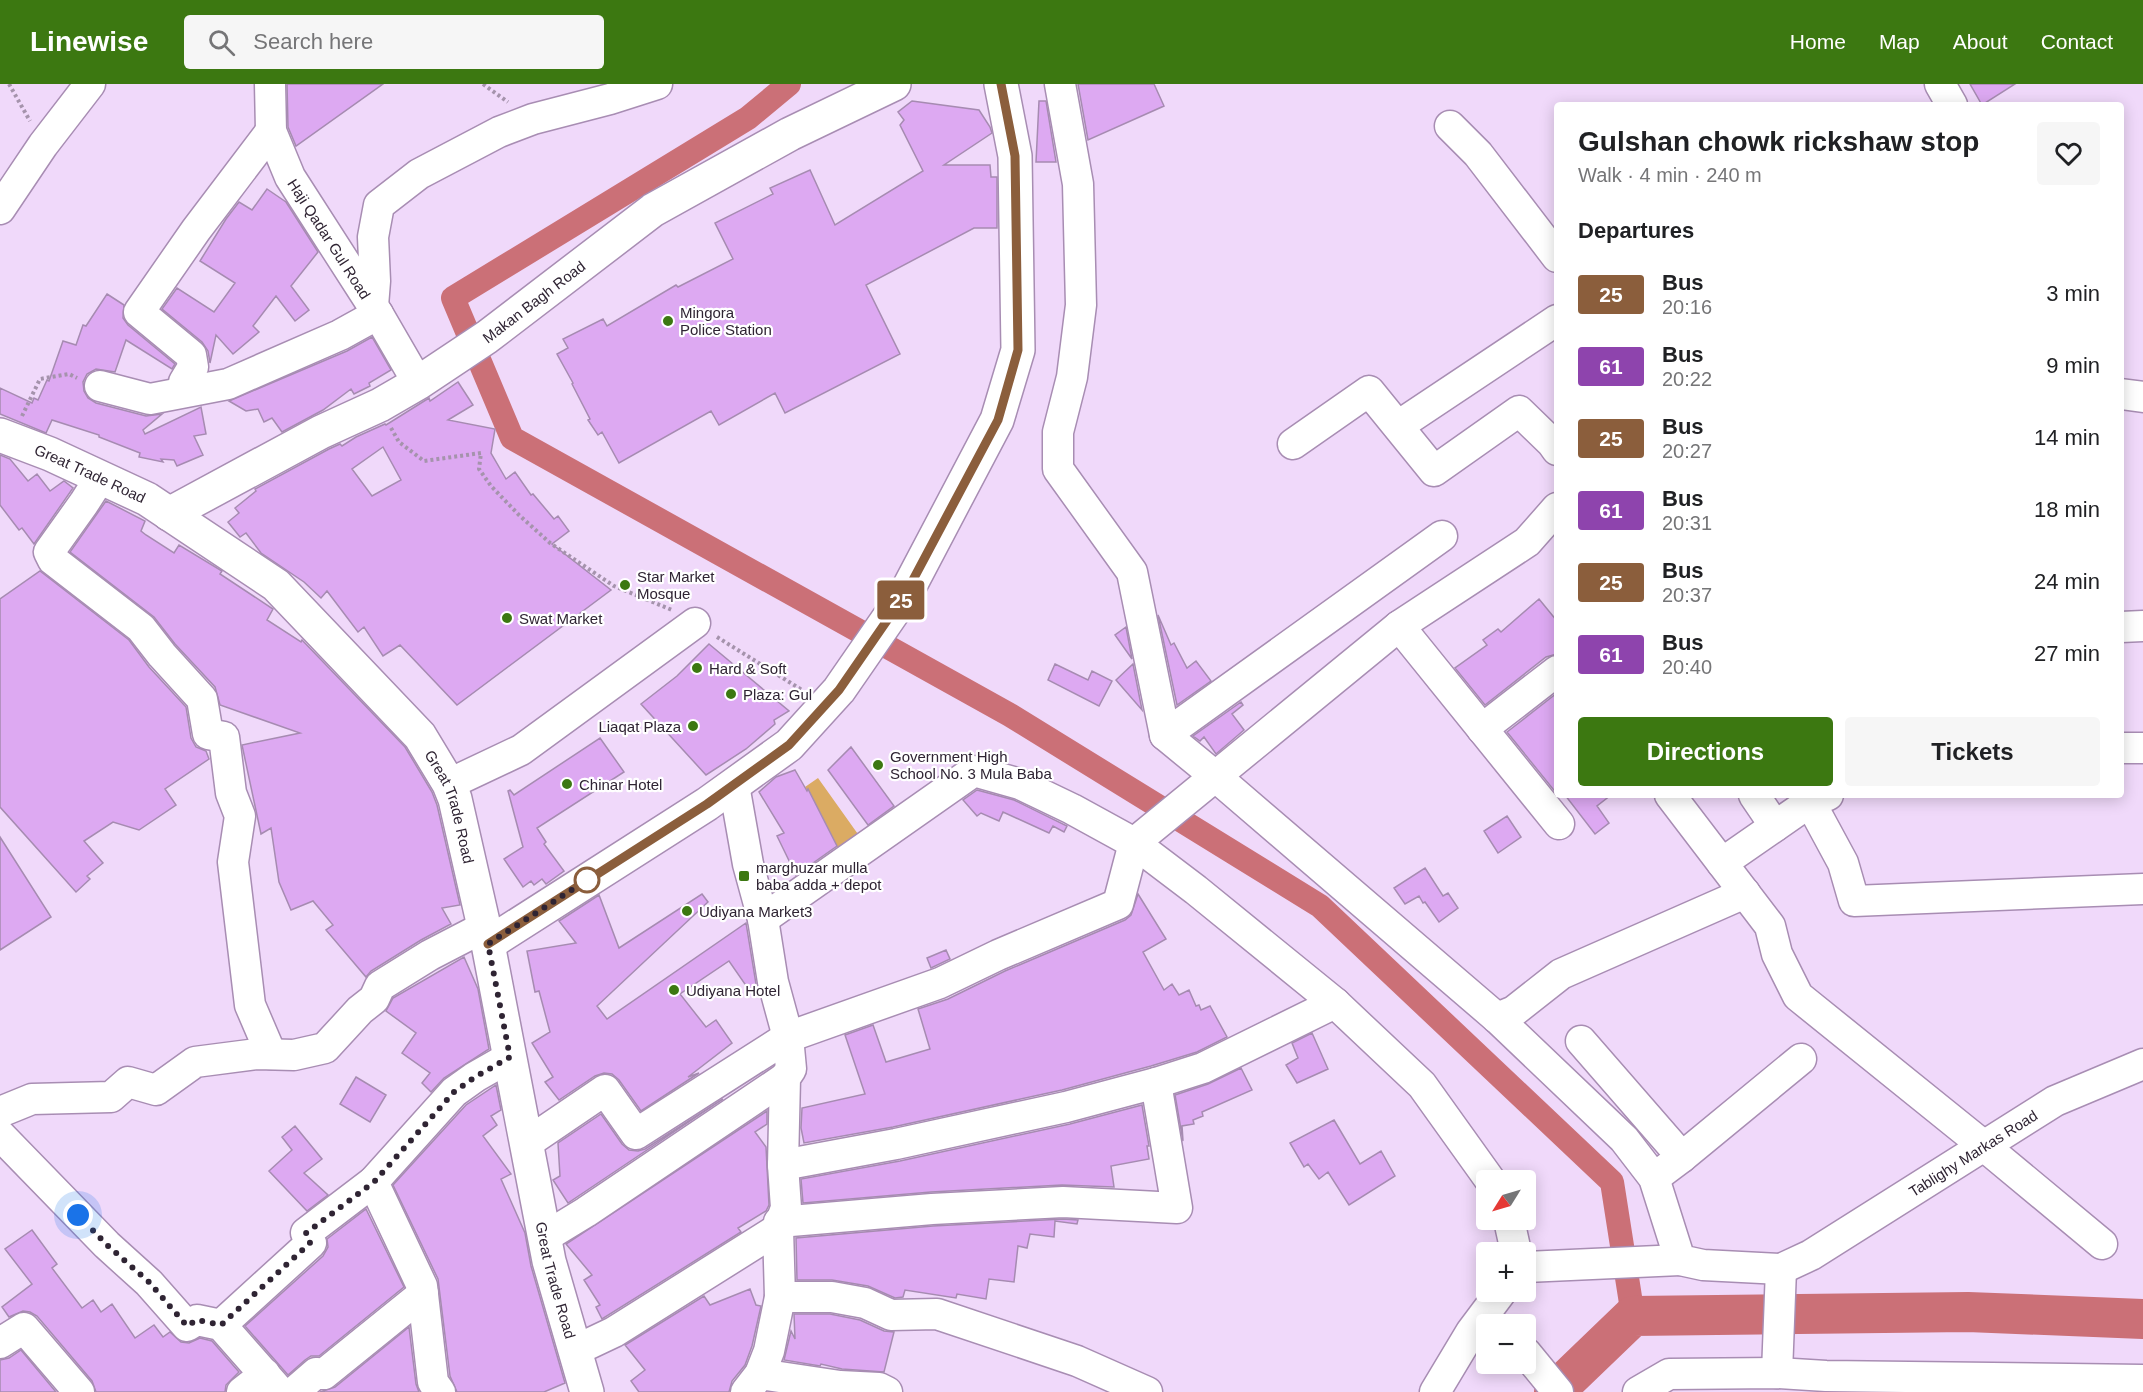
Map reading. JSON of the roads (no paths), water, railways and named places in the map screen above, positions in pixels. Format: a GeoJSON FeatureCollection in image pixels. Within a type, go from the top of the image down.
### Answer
{"type":"FeatureCollection","features":[{"type":"Feature","properties":{"kind":"main road","name":"Makan Bagh Road"},"geometry":{"type":"LineString","coordinates":[[169,514],[321,432],[380,405],[447,365],[653,210],[789,134],[894,84]]}},
{"type":"Feature","properties":{"kind":"main road"},"geometry":{"type":"LineString","coordinates":[[486,935],[707,804],[789,745],[833,697],[906,593],[998,420],[1018,350],[1015,156],[1001,84]]}},
{"type":"Feature","properties":{"kind":"main road","name":"Great Trade Road"},"geometry":{"type":"LineString","coordinates":[[5,437],[147,499],[276,585],[420,735],[449,784],[455,799],[486,935],[549,1261],[587,1392]]}},
{"type":"Feature","properties":{"kind":"street"},"geometry":{"type":"LineString","coordinates":[[0,209],[43,146],[90,84]]}},
{"type":"Feature","properties":{"kind":"street","name":"Haji Qadar Gul Road"},"geometry":{"type":"LineString","coordinates":[[270,84],[271,131],[290,177],[376,310],[418,383]]}},
{"type":"Feature","properties":{"kind":"street"},"geometry":{"type":"LineString","coordinates":[[100,387],[150,399],[228,384],[340,335],[376,310],[373,237],[379,205],[419,174],[499,132],[533,119],[657,84]]}},
{"type":"Feature","properties":{"kind":"street"},"geometry":{"type":"LineString","coordinates":[[1060,84],[1078,184],[1081,305],[1072,377],[1058,432],[1058,469],[1132,572],[1165,735],[1497,1018],[1624,1139],[1654,1178],[1680,1260]]}},
{"type":"Feature","properties":{"kind":"street"},"geometry":{"type":"LineString","coordinates":[[1940,84],[1950,102]]}},
{"type":"Feature","properties":{"kind":"street"},"geometry":{"type":"LineString","coordinates":[[1450,126],[1478,154],[1554,253]]}},
{"type":"Feature","properties":{"kind":"street"},"geometry":{"type":"LineString","coordinates":[[183,392],[184,382],[193,367],[191,356],[139,312],[196,230],[271,131]]}},
{"type":"Feature","properties":{"kind":"street"},"geometry":{"type":"LineString","coordinates":[[1398,426],[1554,322]]}},
{"type":"Feature","properties":{"kind":"street"},"geometry":{"type":"LineString","coordinates":[[1293,444],[1369,391],[1434,471],[1520,411],[1554,446]]}},
{"type":"Feature","properties":{"kind":"street"},"geometry":{"type":"LineString","coordinates":[[2124,394],[2143,397]]}},
{"type":"Feature","properties":{"kind":"street"},"geometry":{"type":"LineString","coordinates":[[100,478],[49,552],[53,560],[141,628],[162,656],[202,699],[208,734],[224,737],[231,793],[240,816],[233,862],[250,1005],[271,1054]]}},
{"type":"Feature","properties":{"kind":"street"},"geometry":{"type":"LineString","coordinates":[[527,1143],[605,1090],[636,1134],[788,1037],[940,983],[998,955],[1118,904],[1134,843],[1399,626],[1527,542],[1554,511]]}},
{"type":"Feature","properties":{"kind":"street"},"geometry":{"type":"LineString","coordinates":[[1165,735],[1442,536]]}},
{"type":"Feature","properties":{"kind":"street"},"geometry":{"type":"LineString","coordinates":[[449,784],[521,750],[695,623]]}},
{"type":"Feature","properties":{"kind":"street"},"geometry":{"type":"LineString","coordinates":[[1399,626],[1482,729],[1558,809]]}},
{"type":"Feature","properties":{"kind":"street"},"geometry":{"type":"LineString","coordinates":[[2124,627],[2143,626]]}},
{"type":"Feature","properties":{"kind":"street"},"geometry":{"type":"LineString","coordinates":[[1482,729],[1554,673]]}},
{"type":"Feature","properties":{"kind":"street"},"geometry":{"type":"LineString","coordinates":[[2124,748],[2143,748]]}},
{"type":"Feature","properties":{"kind":"street"},"geometry":{"type":"LineString","coordinates":[[763,919],[974,771],[1020,784],[1134,843],[1196,890],[1335,1003],[1422,1086],[1483,1170]]}},
{"type":"Feature","properties":{"kind":"street"},"geometry":{"type":"LineString","coordinates":[[545,1237],[586,1212],[785,1078],[791,1069],[788,1037],[773,982],[763,919],[748,864],[734,785]]}},
{"type":"Feature","properties":{"kind":"street"},"geometry":{"type":"LineString","coordinates":[[1672,798],[1770,926],[1777,954],[1798,996],[2102,1244]]}},
{"type":"Feature","properties":{"kind":"street"},"geometry":{"type":"LineString","coordinates":[[1756,798],[1775,826]]}},
{"type":"Feature","properties":{"kind":"street"},"geometry":{"type":"LineString","coordinates":[[1722,863],[1819,799],[1843,863],[1854,901],[2143,889]]}},
{"type":"Feature","properties":{"kind":"street"},"geometry":{"type":"LineString","coordinates":[[1497,1018],[1514,1011],[1561,974],[1745,893]]}},
{"type":"Feature","properties":{"kind":"street"},"geometry":{"type":"LineString","coordinates":[[0,1112],[32,1099],[111,1097],[128,1082],[156,1090],[195,1062],[256,1054],[294,1055],[325,1048],[360,1010],[374,999],[380,986],[430,955],[486,935]]}},
{"type":"Feature","properties":{"kind":"street"},"geometry":{"type":"LineString","coordinates":[[783,1165],[896,1144],[1066,1107],[1156,1083],[1203,1068],[1335,1003]]}},
{"type":"Feature","properties":{"kind":"street"},"geometry":{"type":"LineString","coordinates":[[1581,1041],[1682,1157]]}},
{"type":"Feature","properties":{"kind":"street"},"geometry":{"type":"LineString","coordinates":[[221,1325],[310,1243],[306,1233],[374,1182],[454,1092],[510,1057]]}},
{"type":"Feature","properties":{"kind":"street"},"geometry":{"type":"LineString","coordinates":[[1654,1178],[1801,1059]]}},
{"type":"Feature","properties":{"kind":"street","name":"Tablighy Markas Road"},"geometry":{"type":"LineString","coordinates":[[1781,1269],[1810,1255],[2055,1101],[2143,1064]]}},
{"type":"Feature","properties":{"kind":"street"},"geometry":{"type":"LineString","coordinates":[[785,1078],[783,1165],[786,1208],[779,1226],[780,1297],[770,1351],[753,1383],[840,1386],[873,1390]]}},
{"type":"Feature","properties":{"kind":"street"},"geometry":{"type":"LineString","coordinates":[[576,1350],[614,1332],[779,1226],[932,1209],[1063,1202],[1178,1208],[1156,1083]]}},
{"type":"Feature","properties":{"kind":"street"},"geometry":{"type":"LineString","coordinates":[[0,1135],[107,1245],[149,1282],[187,1326],[197,1320],[221,1325],[262,1386]]}},
{"type":"Feature","properties":{"kind":"street"},"geometry":{"type":"LineString","coordinates":[[374,1182],[422,1286],[433,1382],[440,1392]]}},
{"type":"Feature","properties":{"kind":"street"},"geometry":{"type":"LineString","coordinates":[[1536,1267],[1680,1260],[1703,1265],[1781,1269],[1777,1372]]}},
{"type":"Feature","properties":{"kind":"street"},"geometry":{"type":"LineString","coordinates":[[294,1392],[316,1373],[324,1374],[423,1294]]}},
{"type":"Feature","properties":{"kind":"street"},"geometry":{"type":"LineString","coordinates":[[780,1297],[832,1297],[865,1303],[891,1315],[937,1314],[1077,1361],[1147,1392]]}},
{"type":"Feature","properties":{"kind":"street"},"geometry":{"type":"LineString","coordinates":[[1435,1392],[1471,1332],[1497,1311]]}},
{"type":"Feature","properties":{"kind":"street"},"geometry":{"type":"LineString","coordinates":[[0,1343],[24,1328],[79,1392]]}},
{"type":"Feature","properties":{"kind":"street"},"geometry":{"type":"LineString","coordinates":[[1536,1365],[1558,1392]]}},
{"type":"Feature","properties":{"kind":"street"},"geometry":{"type":"LineString","coordinates":[[1638,1392],[1670,1374],[1737,1383],[1777,1372],[1826,1376],[2143,1380]]}},
{"type":"Feature","properties":{"kind":"waterway"},"geometry":{"type":"LineString","coordinates":[[789,84],[748,118],[453,298],[512,438],[1010,715],[1320,906],[1612,1182],[1633,1316]]}},
{"type":"Feature","properties":{"kind":"waterway"},"geometry":{"type":"LineString","coordinates":[[1554,1392],[1633,1316],[1968,1312],[2143,1319]]}},
{"type":"Feature","properties":{"kind":"place","name":"Mingora Police Station"},"geometry":{"type":"Point","coordinates":[668,321]}},
{"type":"Feature","properties":{"kind":"place","name":"Star Market Mosque"},"geometry":{"type":"Point","coordinates":[625,585]}},
{"type":"Feature","properties":{"kind":"place","name":"Swat Market"},"geometry":{"type":"Point","coordinates":[507,618]}},
{"type":"Feature","properties":{"kind":"place","name":"Hard & Soft"},"geometry":{"type":"Point","coordinates":[697,668]}},
{"type":"Feature","properties":{"kind":"place","name":"Plaza: Gul"},"geometry":{"type":"Point","coordinates":[731,694]}},
{"type":"Feature","properties":{"kind":"place","name":"Liaqat Plaza"},"geometry":{"type":"Point","coordinates":[693,726]}},
{"type":"Feature","properties":{"kind":"place","name":"Government High School No. 3 Mula Baba"},"geometry":{"type":"Point","coordinates":[878,765]}},
{"type":"Feature","properties":{"kind":"place","name":"Chinar Hotel"},"geometry":{"type":"Point","coordinates":[567,784]}},
{"type":"Feature","properties":{"kind":"place","name":"marghuzar mulla baba adda + depot"},"geometry":{"type":"Point","coordinates":[744,876]}},
{"type":"Feature","properties":{"kind":"place","name":"Udiyana Market3"},"geometry":{"type":"Point","coordinates":[687,911]}},
{"type":"Feature","properties":{"kind":"place","name":"Udiyana Hotel"},"geometry":{"type":"Point","coordinates":[674,990]}}]}
